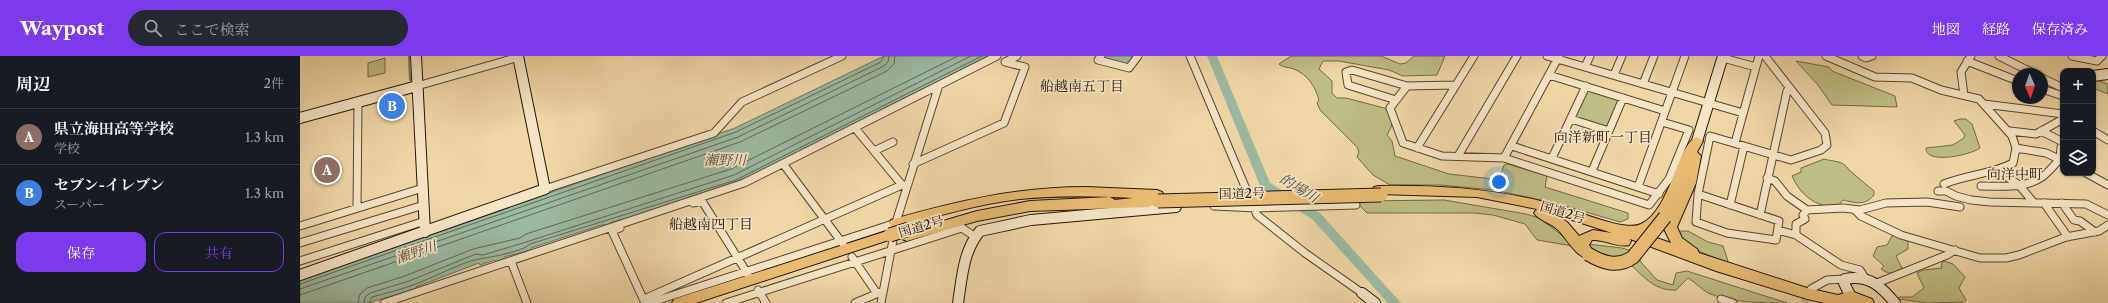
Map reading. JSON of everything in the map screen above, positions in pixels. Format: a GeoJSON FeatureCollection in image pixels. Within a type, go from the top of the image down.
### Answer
{"type":"FeatureCollection","features":[{"type":"Feature","properties":{"kind":"highway"},"geometry":{"type":"LineString","coordinates":[[1548,208],[1621,229],[1631,231],[1644,229],[1654,222],[1669,203],[1693,146],[1697,141]]}},
{"type":"Feature","properties":{"kind":"highway"},"geometry":{"type":"LineString","coordinates":[[1471,197],[1513,206],[1551,217],[1563,224],[1588,254],[1606,262],[1617,264],[1627,261],[1633,257],[1665,218],[1679,192],[1697,141]]}},
{"type":"Feature","properties":{"kind":"highway"},"geometry":{"type":"LineString","coordinates":[[1697,141],[1689,183],[1672,220],[1671,230],[1677,241],[1696,255],[1746,276]]}},
{"type":"Feature","properties":{"kind":"highway","name":"国道2号"},"geometry":{"type":"LineString","coordinates":[[698,303],[908,232],[1030,206],[1128,199],[1380,193],[1430,190],[1468,192],[1508,198],[1548,208],[1820,301]]}},
{"type":"Feature","properties":{"kind":"highway"},"geometry":{"type":"LineString","coordinates":[[892,238],[954,206],[1006,197],[1063,192],[1128,199]]}},
{"type":"Feature","properties":{"kind":"highway","name":"国道2号"},"geometry":{"type":"LineString","coordinates":[[1380,193],[1471,197],[1509,203],[1561,217],[1773,291],[1820,301]]}},
{"type":"Feature","properties":{"kind":"highway"},"geometry":{"type":"LineString","coordinates":[[962,228],[1034,214],[1128,199]]}},
{"type":"Feature","properties":{"kind":"highway"},"geometry":{"type":"LineString","coordinates":[[1588,254],[1582,246],[1584,239],[1596,235],[1610,237],[1679,259]]}},
{"type":"Feature","properties":{"kind":"highway","name":"国道2号"},"geometry":{"type":"LineString","coordinates":[[679,303],[892,238]]}},
{"type":"Feature","properties":{"kind":"highway"},"geometry":{"type":"LineString","coordinates":[[1820,301],[1847,299],[1867,303]]}},
{"type":"Feature","properties":{"kind":"street"},"geometry":{"type":"LineString","coordinates":[[416,56],[425,226]]}},
{"type":"Feature","properties":{"kind":"street"},"geometry":{"type":"LineString","coordinates":[[300,118],[417,86],[518,56],[545,189]]}},
{"type":"Feature","properties":{"kind":"street"},"geometry":{"type":"LineString","coordinates":[[300,261],[425,226],[545,189],[714,133],[742,102],[842,56]]}},
{"type":"Feature","properties":{"kind":"street"},"geometry":{"type":"LineString","coordinates":[[384,303],[744,183],[997,56]]}},
{"type":"Feature","properties":{"kind":"street"},"geometry":{"type":"LineString","coordinates":[[913,164],[1004,123],[1025,67],[1005,62],[1017,56]]}},
{"type":"Feature","properties":{"kind":"street"},"geometry":{"type":"LineString","coordinates":[[1101,56],[1098,60],[1129,68],[1138,56]]}},
{"type":"Feature","properties":{"kind":"street"},"geometry":{"type":"LineString","coordinates":[[1190,56],[1256,208],[1257,215],[1375,303]]}},
{"type":"Feature","properties":{"kind":"street"},"geometry":{"type":"LineString","coordinates":[[1417,148],[1474,56]]}},
{"type":"Feature","properties":{"kind":"street"},"geometry":{"type":"LineString","coordinates":[[1458,156],[1517,56]]}},
{"type":"Feature","properties":{"kind":"street"},"geometry":{"type":"LineString","coordinates":[[1547,56],[1558,57],[1585,67],[1743,113]]}},
{"type":"Feature","properties":{"kind":"street"},"geometry":{"type":"LineString","coordinates":[[1585,67],[1590,56]]}},
{"type":"Feature","properties":{"kind":"street"},"geometry":{"type":"LineString","coordinates":[[1614,75],[1622,56]]}},
{"type":"Feature","properties":{"kind":"street"},"geometry":{"type":"LineString","coordinates":[[1643,84],[1654,56]]}},
{"type":"Feature","properties":{"kind":"street"},"geometry":{"type":"LineString","coordinates":[[1638,187],[1685,56]]}},
{"type":"Feature","properties":{"kind":"street"},"geometry":{"type":"LineString","coordinates":[[1735,144],[1759,56]]}},
{"type":"Feature","properties":{"kind":"street"},"geometry":{"type":"LineString","coordinates":[[1698,194],[1779,221],[1776,240],[1727,233],[1696,222],[1698,194],[1710,136],[1791,160],[1821,150],[1827,145],[1825,133],[1765,56]]}},
{"type":"Feature","properties":{"kind":"street"},"geometry":{"type":"LineString","coordinates":[[1826,56],[1875,77],[1912,78],[1941,90],[1979,98],[2010,131],[2016,148],[2013,163],[1997,170],[1962,177],[1944,184]]}},
{"type":"Feature","properties":{"kind":"street"},"geometry":{"type":"LineString","coordinates":[[1862,56],[1866,58],[1872,56]]}},
{"type":"Feature","properties":{"kind":"street"},"geometry":{"type":"LineString","coordinates":[[1999,56],[2023,68]]}},
{"type":"Feature","properties":{"kind":"street"},"geometry":{"type":"LineString","coordinates":[[2072,56],[2097,61],[2101,58]]}},
{"type":"Feature","properties":{"kind":"street"},"geometry":{"type":"LineString","coordinates":[[2093,56],[2108,62]]}},
{"type":"Feature","properties":{"kind":"street"},"geometry":{"type":"LineString","coordinates":[[1504,158],[1512,146],[1558,57]]}},
{"type":"Feature","properties":{"kind":"street"},"geometry":{"type":"LineString","coordinates":[[1697,141],[1723,57],[1756,67]]}},
{"type":"Feature","properties":{"kind":"street"},"geometry":{"type":"LineString","coordinates":[[1964,95],[1961,76],[1969,59],[2012,77]]}},
{"type":"Feature","properties":{"kind":"street"},"geometry":{"type":"LineString","coordinates":[[1396,100],[1348,85],[1346,72],[1352,70],[1407,86],[1456,85]]}},
{"type":"Feature","properties":{"kind":"street"},"geometry":{"type":"LineString","coordinates":[[2096,76],[2108,74]]}},
{"type":"Feature","properties":{"kind":"street"},"geometry":{"type":"LineString","coordinates":[[1549,75],[1665,111]]}},
{"type":"Feature","properties":{"kind":"street"},"geometry":{"type":"LineString","coordinates":[[2048,81],[2060,87]]}},
{"type":"Feature","properties":{"kind":"street"},"geometry":{"type":"LineString","coordinates":[[881,303],[880,292],[904,185],[913,164],[939,85]]}},
{"type":"Feature","properties":{"kind":"street"},"geometry":{"type":"LineString","coordinates":[[1407,86],[1390,108],[1403,143],[1442,156],[1504,158],[1648,205],[1659,194],[1671,176],[1689,130],[1662,122]]}},
{"type":"Feature","properties":{"kind":"street"},"geometry":{"type":"LineString","coordinates":[[1552,158],[1586,86]]}},
{"type":"Feature","properties":{"kind":"street"},"geometry":{"type":"LineString","coordinates":[[1760,215],[1787,90],[1790,89]]}},
{"type":"Feature","properties":{"kind":"street"},"geometry":{"type":"LineString","coordinates":[[2048,91],[2060,95]]}},
{"type":"Feature","properties":{"kind":"street"},"geometry":{"type":"LineString","coordinates":[[1592,171],[1623,98]]}},
{"type":"Feature","properties":{"kind":"street"},"geometry":{"type":"LineString","coordinates":[[357,208],[358,102]]}},
{"type":"Feature","properties":{"kind":"street"},"geometry":{"type":"LineString","coordinates":[[1984,104],[2060,114]]}},
{"type":"Feature","properties":{"kind":"street"},"geometry":{"type":"LineString","coordinates":[[1571,119],[1609,131]]}},
{"type":"Feature","properties":{"kind":"street"},"geometry":{"type":"LineString","coordinates":[[2010,131],[2036,134],[2060,121]]}},
{"type":"Feature","properties":{"kind":"street"},"geometry":{"type":"LineString","coordinates":[[856,128],[904,185]]}},
{"type":"Feature","properties":{"kind":"street"},"geometry":{"type":"LineString","coordinates":[[2040,131],[2060,141]]}},
{"type":"Feature","properties":{"kind":"street"},"geometry":{"type":"LineString","coordinates":[[2096,133],[2108,140]]}},
{"type":"Feature","properties":{"kind":"street"},"geometry":{"type":"LineString","coordinates":[[2101,136],[2108,133]]}},
{"type":"Feature","properties":{"kind":"street"},"geometry":{"type":"LineString","coordinates":[[874,151],[893,142]]}},
{"type":"Feature","properties":{"kind":"street"},"geometry":{"type":"LineString","coordinates":[[1512,146],[1659,194]]}},
{"type":"Feature","properties":{"kind":"street"},"geometry":{"type":"LineString","coordinates":[[1730,205],[1744,146]]}},
{"type":"Feature","properties":{"kind":"street"},"geometry":{"type":"LineString","coordinates":[[2016,148],[2038,151],[2060,160]]}},
{"type":"Feature","properties":{"kind":"street"},"geometry":{"type":"LineString","coordinates":[[1981,186],[2019,185],[2031,183],[2043,176],[2060,161]]}},
{"type":"Feature","properties":{"kind":"street"},"geometry":{"type":"LineString","coordinates":[[784,164],[823,220],[843,244]]}},
{"type":"Feature","properties":{"kind":"street"},"geometry":{"type":"LineString","coordinates":[[1997,170],[2019,185],[2034,203]]}},
{"type":"Feature","properties":{"kind":"street"},"geometry":{"type":"LineString","coordinates":[[2092,176],[2108,185]]}},
{"type":"Feature","properties":{"kind":"street"},"geometry":{"type":"LineString","coordinates":[[1767,178],[1775,181],[1787,196],[1807,210],[1843,208],[1855,210],[1869,209],[1886,203],[1927,202],[1957,206],[1951,195],[1946,191],[1938,191]]}},
{"type":"Feature","properties":{"kind":"street"},"geometry":{"type":"LineString","coordinates":[[646,302],[737,257],[904,185]]}},
{"type":"Feature","properties":{"kind":"street"},"geometry":{"type":"LineString","coordinates":[[300,226],[423,188]]}},
{"type":"Feature","properties":{"kind":"street"},"geometry":{"type":"LineString","coordinates":[[1951,195],[1992,202],[2085,204],[2108,215]]}},
{"type":"Feature","properties":{"kind":"street"},"geometry":{"type":"LineString","coordinates":[[672,207],[702,201],[748,274]]}},
{"type":"Feature","properties":{"kind":"street"},"geometry":{"type":"LineString","coordinates":[[2044,203],[2068,237]]}},
{"type":"Feature","properties":{"kind":"street"},"geometry":{"type":"LineString","coordinates":[[2062,203],[2074,220],[2080,221],[2095,232]]}},
{"type":"Feature","properties":{"kind":"street"},"geometry":{"type":"LineString","coordinates":[[300,244],[424,204]]}},
{"type":"Feature","properties":{"kind":"street"},"geometry":{"type":"LineString","coordinates":[[958,303],[969,245],[974,236],[980,231],[990,228],[1031,220],[1129,212],[1162,207],[1214,206],[1270,208],[1356,205]]}},
{"type":"Feature","properties":{"kind":"street"},"geometry":{"type":"LineString","coordinates":[[1796,235],[1796,224],[1805,219],[1803,215],[1807,210]]}},
{"type":"Feature","properties":{"kind":"street"},"geometry":{"type":"LineString","coordinates":[[1855,210],[1861,216],[1896,233],[1980,258],[2006,258],[2019,255],[2068,237],[2095,232],[2108,225]]}},
{"type":"Feature","properties":{"kind":"street"},"geometry":{"type":"LineString","coordinates":[[638,218],[636,222],[612,231],[646,302]]}},
{"type":"Feature","properties":{"kind":"street"},"geometry":{"type":"LineString","coordinates":[[300,275],[425,226]]}},
{"type":"Feature","properties":{"kind":"street"},"geometry":{"type":"LineString","coordinates":[[646,302],[748,274],[843,244],[962,228],[974,236]]}},
{"type":"Feature","properties":{"kind":"street"},"geometry":{"type":"LineString","coordinates":[[1778,230],[1796,235],[1841,265],[1860,270],[1865,278]]}},
{"type":"Feature","properties":{"kind":"street"},"geometry":{"type":"LineString","coordinates":[[726,303],[758,290],[854,260],[892,238]]}},
{"type":"Feature","properties":{"kind":"street"},"geometry":{"type":"LineString","coordinates":[[1877,283],[1947,255],[1955,250]]}},
{"type":"Feature","properties":{"kind":"street"},"geometry":{"type":"LineString","coordinates":[[854,260],[880,292]]}},
{"type":"Feature","properties":{"kind":"street"},"geometry":{"type":"LineString","coordinates":[[511,261],[527,303]]}},
{"type":"Feature","properties":{"kind":"street"},"geometry":{"type":"LineString","coordinates":[[1811,289],[1818,283],[1840,278],[1865,278],[1877,283],[1893,300]]}},
{"type":"Feature","properties":{"kind":"street"},"geometry":{"type":"LineString","coordinates":[[1845,279],[1844,283],[1851,300]]}},
{"type":"Feature","properties":{"kind":"street"},"geometry":{"type":"LineString","coordinates":[[758,290],[766,303]]}},
{"type":"Feature","properties":{"kind":"street"},"geometry":{"type":"LineString","coordinates":[[854,303],[880,292]]}},
{"type":"Feature","properties":{"kind":"street"},"geometry":{"type":"LineString","coordinates":[[1721,299],[1733,303]]}},
{"type":"Feature","properties":{"kind":"street"},"geometry":{"type":"LineString","coordinates":[[397,303],[407,300],[408,303]]}},
{"type":"Feature","properties":{"kind":"shaded area"},"geometry":{"type":"Polygon","coordinates":[[[1291,56],[1381,56],[1400,64],[1406,63],[1414,56],[1445,56],[1437,75],[1403,76],[1389,70],[1339,61],[1323,61],[1319,69],[1332,81],[1332,93],[1337,98],[1346,98],[1388,109],[1392,125],[1387,135],[1392,141],[1395,156],[1449,174],[1493,179],[1500,177],[1504,165],[1508,164],[1547,176],[1545,187],[1628,213],[1628,219],[1620,222],[1555,203],[1494,190],[1440,185],[1390,185],[1373,175],[1357,157],[1359,152],[1357,147],[1320,110],[1317,103],[1319,100],[1317,95],[1307,78],[1299,71],[1279,64],[1291,56]]]}},
{"type":"Feature","properties":{"kind":"shaded area"},"geometry":{"type":"Polygon","coordinates":[[[385,58],[385,73],[368,77],[368,63],[385,58]]]}},
{"type":"Feature","properties":{"kind":"shaded area"},"geometry":{"type":"Polygon","coordinates":[[[1796,61],[1829,67],[1832,71],[1895,96],[1897,107],[1832,105],[1818,85],[1796,61]]]}},
{"type":"Feature","properties":{"kind":"shaded area"},"geometry":{"type":"Polygon","coordinates":[[[2096,80],[2108,84],[2108,94],[2096,89],[2096,80]]]}},
{"type":"Feature","properties":{"kind":"shaded area"},"geometry":{"type":"Polygon","coordinates":[[[1586,90],[1619,100],[1606,128],[1573,118],[1586,90]]]}},
{"type":"Feature","properties":{"kind":"shaded area"},"geometry":{"type":"Polygon","coordinates":[[[1966,119],[1972,124],[1980,148],[1959,156],[1949,157],[1933,156],[1928,153],[1926,148],[1953,145],[1964,138],[1965,135],[1954,121],[1966,119]]]}},
{"type":"Feature","properties":{"kind":"shaded area"},"geometry":{"type":"Polygon","coordinates":[[[1824,159],[1844,164],[1874,191],[1874,195],[1867,201],[1860,203],[1843,200],[1837,207],[1822,205],[1810,199],[1800,189],[1792,176],[1801,172],[1801,168],[1824,159]]]}},
{"type":"Feature","properties":{"kind":"shaded area"},"geometry":{"type":"Polygon","coordinates":[[[1444,200],[1526,214],[1539,218],[1568,240],[1622,248],[1642,254],[1640,261],[1657,280],[1673,285],[1676,273],[1687,271],[1787,303],[1737,301],[1727,299],[1708,293],[1688,278],[1676,290],[1669,290],[1652,283],[1632,266],[1625,268],[1573,246],[1537,240],[1525,224],[1493,215],[1475,213],[1367,213],[1357,203],[1357,201],[1444,200]]]}},
{"type":"Feature","properties":{"kind":"shaded area"},"geometry":{"type":"Polygon","coordinates":[[[1681,231],[1688,231],[1708,242],[1723,246],[1728,261],[1726,262],[1693,248],[1682,239],[1678,233],[1681,231]]]}},
{"type":"Feature","properties":{"kind":"shaded area"},"geometry":{"type":"Polygon","coordinates":[[[1893,234],[1908,239],[1908,249],[1896,256],[1902,268],[1897,272],[1889,273],[1881,269],[1884,266],[1873,256],[1877,247],[1887,245],[1893,234]]]}},
{"type":"Feature","properties":{"kind":"shaded area"},"geometry":{"type":"Polygon","coordinates":[[[1944,261],[1953,264],[1965,277],[1959,288],[1966,300],[1964,302],[1927,303],[1898,299],[1899,297],[1912,297],[1924,288],[1917,273],[1923,270],[1942,268],[1941,264],[1944,261]]]}},
{"type":"Feature","properties":{"kind":"water","name":"瀬野川"},"geometry":{"type":"Polygon","coordinates":[[[884,56],[991,56],[737,183],[623,220],[622,219],[610,223],[609,225],[605,226],[604,224],[531,248],[531,250],[504,257],[504,259],[496,262],[495,260],[480,265],[479,263],[416,287],[416,289],[368,303],[300,303],[300,280],[735,128],[884,56]]]}},
{"type":"Feature","properties":{"kind":"water"},"geometry":{"type":"Polygon","coordinates":[[[1105,56],[1136,56],[1127,67],[1102,61],[1105,56]]]}},
{"type":"Feature","properties":{"kind":"waterway"},"geometry":{"type":"LineString","coordinates":[[409,56],[410,80]]}},
{"type":"Feature","properties":{"kind":"waterway","name":"的場川"},"geometry":{"type":"LineString","coordinates":[[1212,56],[1265,185],[1316,216],[1395,303]]}},
{"type":"Feature","properties":{"kind":"tunnel"},"geometry":{"type":"LineString","coordinates":[[1804,303],[1810,291]]}},
{"type":"Feature","properties":{"kind":"place","name":"セブン-イレブン"},"geometry":{"type":"Point","coordinates":[392,106]}},
{"type":"Feature","properties":{"kind":"place","name":"県立海田高等学校"},"geometry":{"type":"Point","coordinates":[327,170]}},
{"type":"Feature","properties":{"kind":"district","name":"船越南五丁目"},"geometry":{"type":"Point","coordinates":[1082,86]}},
{"type":"Feature","properties":{"kind":"district","name":"向洋新町一丁目"},"geometry":{"type":"Point","coordinates":[1603,137]}},
{"type":"Feature","properties":{"kind":"district","name":"向洋中町"},"geometry":{"type":"Point","coordinates":[2015,174]}},
{"type":"Feature","properties":{"kind":"district","name":"船越南四丁目"},"geometry":{"type":"Point","coordinates":[711,224]}}]}
